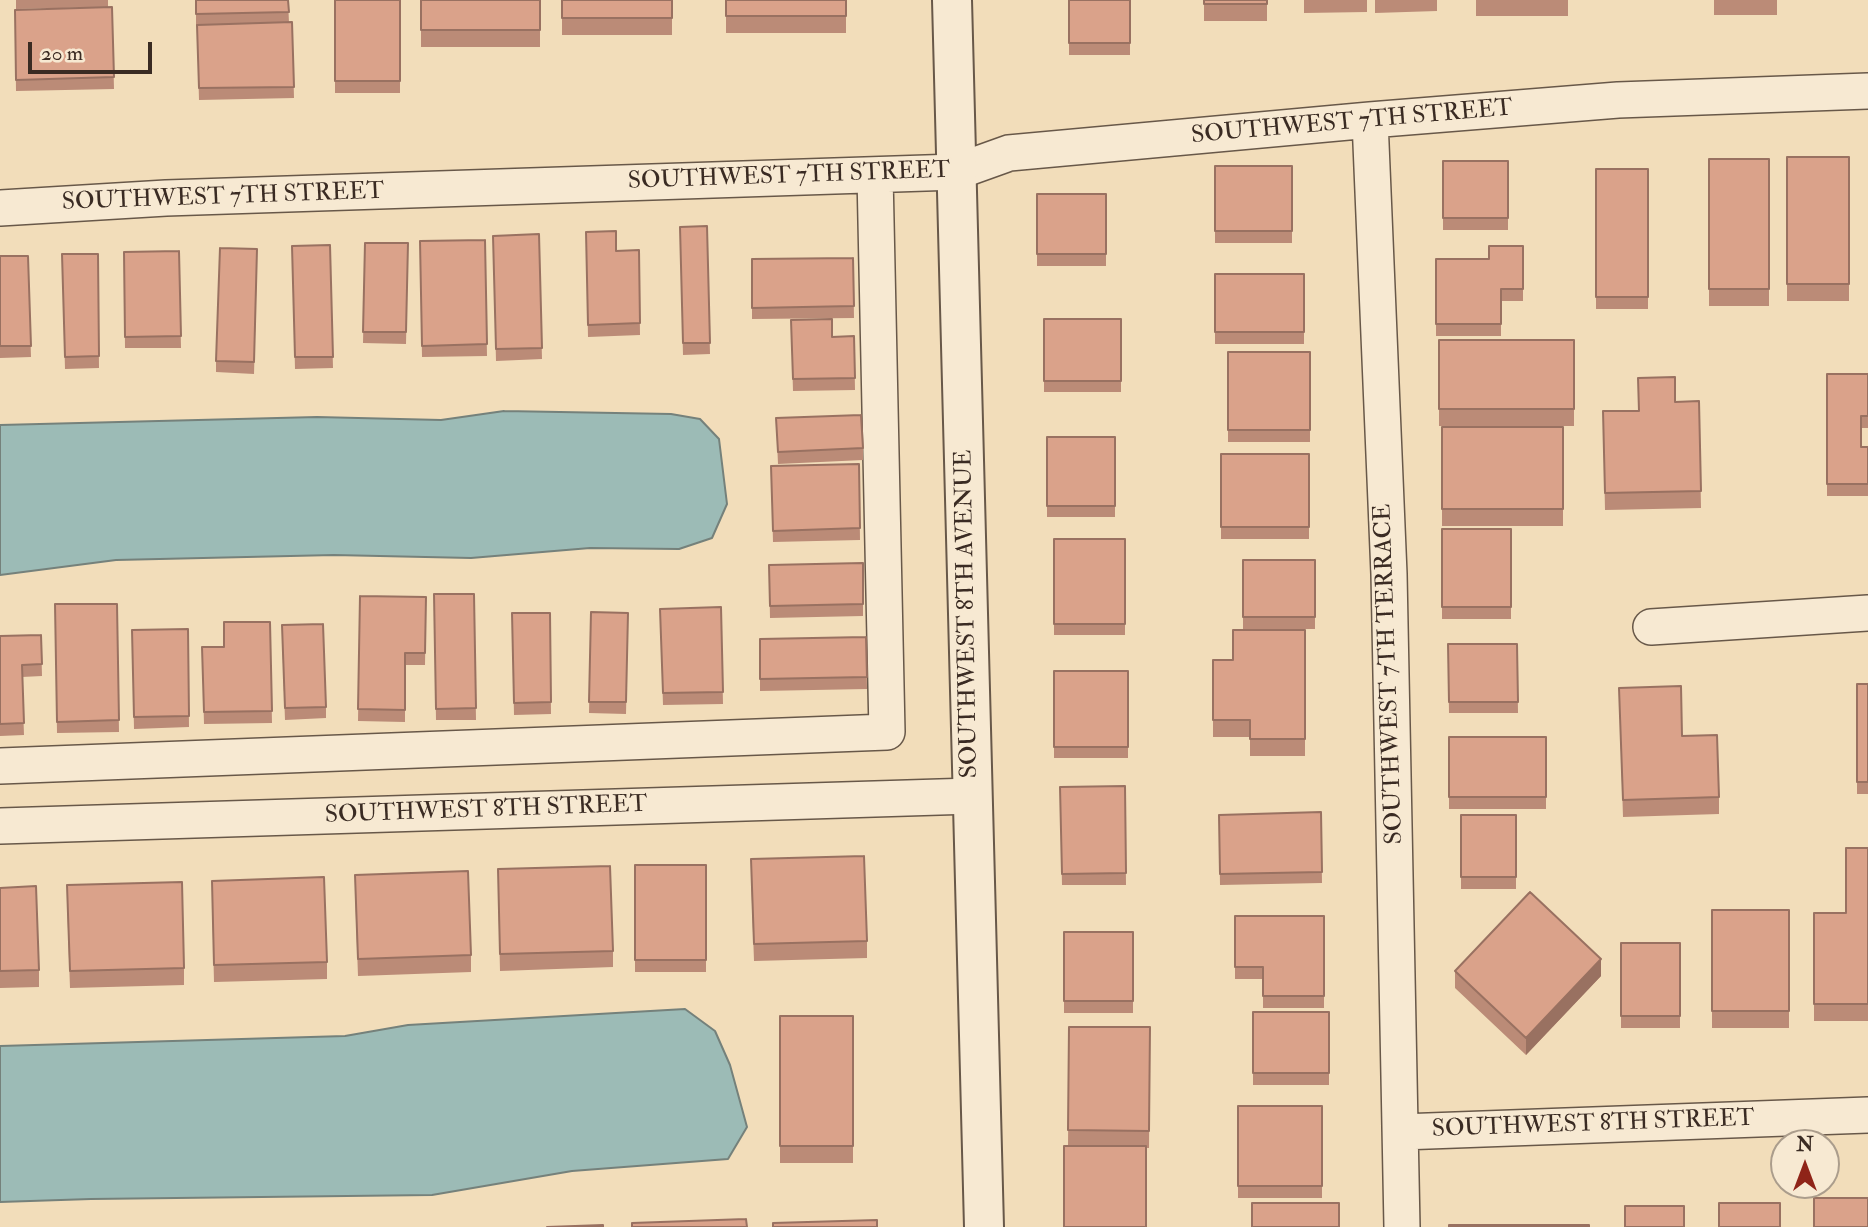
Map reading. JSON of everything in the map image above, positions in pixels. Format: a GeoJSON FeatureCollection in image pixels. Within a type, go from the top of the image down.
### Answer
{"type":"FeatureCollection","features":[{"type":"Feature","properties":{"kind":"street","name":"SOUTHWEST 8TH AVENUE"},"geometry":{"type":"LineString","coordinates":[[952,0],[984,1227]]}},
{"type":"Feature","properties":{"kind":"street","name":"SOUTHWEST 7TH STREET"},"geometry":{"type":"LineString","coordinates":[[0,208],[166,198],[956,172],[1009,153],[1370,120],[1618,100],[1868,91]]}},
{"type":"Feature","properties":{"kind":"street","name":"SOUTHWEST 7TH TERRACE"},"geometry":{"type":"LineString","coordinates":[[1370,120],[1389,574],[1402,1227]]}},
{"type":"Feature","properties":{"kind":"street"},"geometry":{"type":"LineString","coordinates":[[0,766],[887,732],[875,175]]}},
{"type":"Feature","properties":{"kind":"street"},"geometry":{"type":"LineString","coordinates":[[1651,627],[1868,613]]}},
{"type":"Feature","properties":{"kind":"street","name":"SOUTHWEST 8TH STREET"},"geometry":{"type":"LineString","coordinates":[[0,826],[972,796]]}},
{"type":"Feature","properties":{"kind":"street","name":"SOUTHWEST 8TH STREET"},"geometry":{"type":"LineString","coordinates":[[1401,1132],[1868,1115]]}},
{"type":"Feature","properties":{"kind":"water"},"geometry":{"type":"Polygon","coordinates":[[[504,411],[671,414],[700,419],[719,439],[727,504],[712,538],[679,549],[590,548],[471,558],[334,555],[116,560],[0,575],[0,425],[317,417],[441,420],[504,411]]]}},
{"type":"Feature","properties":{"kind":"water"},"geometry":{"type":"Polygon","coordinates":[[[685,1009],[715,1031],[730,1065],[747,1127],[728,1159],[572,1171],[432,1195],[0,1202],[0,1046],[345,1036],[408,1025],[685,1009]]]}},
{"type":"Feature","properties":{"kind":"building"},"geometry":{"type":"Polygon","coordinates":[[[196,0],[288,0],[289,12],[196,14],[196,0]]]}},
{"type":"Feature","properties":{"kind":"building"},"geometry":{"type":"Polygon","coordinates":[[[335,0],[400,0],[400,81],[335,81],[335,0]]]}},
{"type":"Feature","properties":{"kind":"building"},"geometry":{"type":"Polygon","coordinates":[[[421,0],[540,0],[540,30],[421,30],[421,0]]]}},
{"type":"Feature","properties":{"kind":"building"},"geometry":{"type":"Polygon","coordinates":[[[562,0],[672,0],[672,18],[562,18],[562,0]]]}},
{"type":"Feature","properties":{"kind":"building"},"geometry":{"type":"Polygon","coordinates":[[[726,0],[846,0],[846,16],[726,16],[726,0]]]}},
{"type":"Feature","properties":{"kind":"building"},"geometry":{"type":"Polygon","coordinates":[[[1069,0],[1130,0],[1130,43],[1069,43],[1069,0]]]}},
{"type":"Feature","properties":{"kind":"building"},"geometry":{"type":"Polygon","coordinates":[[[1204,0],[1267,0],[1267,4],[1204,4],[1204,0]]]}},
{"type":"Feature","properties":{"kind":"building"},"geometry":{"type":"Polygon","coordinates":[[[112,7],[114,77],[16,80],[15,10],[112,7]]]}},
{"type":"Feature","properties":{"kind":"building"},"geometry":{"type":"Polygon","coordinates":[[[292,22],[294,87],[199,88],[197,25],[292,22]]]}},
{"type":"Feature","properties":{"kind":"building"},"geometry":{"type":"Polygon","coordinates":[[[1787,157],[1849,157],[1849,284],[1787,284],[1787,157]]]}},
{"type":"Feature","properties":{"kind":"building"},"geometry":{"type":"Polygon","coordinates":[[[1709,159],[1769,159],[1769,289],[1709,289],[1709,159]]]}},
{"type":"Feature","properties":{"kind":"building"},"geometry":{"type":"Polygon","coordinates":[[[1443,161],[1508,161],[1508,218],[1443,218],[1443,161]]]}},
{"type":"Feature","properties":{"kind":"building"},"geometry":{"type":"Polygon","coordinates":[[[1215,166],[1292,166],[1292,231],[1215,231],[1215,166]]]}},
{"type":"Feature","properties":{"kind":"building"},"geometry":{"type":"Polygon","coordinates":[[[1596,169],[1648,169],[1648,297],[1596,297],[1596,169]]]}},
{"type":"Feature","properties":{"kind":"building"},"geometry":{"type":"Polygon","coordinates":[[[1037,194],[1106,194],[1106,254],[1037,254],[1037,194]]]}},
{"type":"Feature","properties":{"kind":"building"},"geometry":{"type":"Polygon","coordinates":[[[707,226],[710,343],[683,343],[680,227],[707,226]]]}},
{"type":"Feature","properties":{"kind":"building"},"geometry":{"type":"Polygon","coordinates":[[[616,231],[616,251],[639,250],[640,323],[588,325],[586,232],[616,231]]]}},
{"type":"Feature","properties":{"kind":"building"},"geometry":{"type":"Polygon","coordinates":[[[539,234],[542,348],[496,349],[493,236],[539,234]]]}},
{"type":"Feature","properties":{"kind":"building"},"geometry":{"type":"Polygon","coordinates":[[[485,240],[487,344],[422,346],[420,241],[485,240]]]}},
{"type":"Feature","properties":{"kind":"building"},"geometry":{"type":"Polygon","coordinates":[[[365,243],[408,243],[406,332],[363,332],[365,243]]]}},
{"type":"Feature","properties":{"kind":"building"},"geometry":{"type":"Polygon","coordinates":[[[330,245],[333,357],[295,357],[292,246],[330,245]]]}},
{"type":"Feature","properties":{"kind":"building"},"geometry":{"type":"Polygon","coordinates":[[[1489,246],[1523,246],[1523,289],[1501,289],[1501,324],[1436,324],[1436,259],[1489,259],[1489,246]]]}},
{"type":"Feature","properties":{"kind":"building"},"geometry":{"type":"Polygon","coordinates":[[[220,248],[257,249],[254,362],[216,361],[220,248]]]}},
{"type":"Feature","properties":{"kind":"building"},"geometry":{"type":"Polygon","coordinates":[[[179,251],[181,336],[125,337],[124,252],[179,251]]]}},
{"type":"Feature","properties":{"kind":"building"},"geometry":{"type":"Polygon","coordinates":[[[62,254],[98,254],[99,356],[65,357],[62,254]]]}},
{"type":"Feature","properties":{"kind":"building"},"geometry":{"type":"Polygon","coordinates":[[[0,256],[28,256],[31,346],[0,346],[0,256]]]}},
{"type":"Feature","properties":{"kind":"building"},"geometry":{"type":"Polygon","coordinates":[[[853,258],[854,306],[752,308],[752,259],[853,258]]]}},
{"type":"Feature","properties":{"kind":"building"},"geometry":{"type":"Polygon","coordinates":[[[1215,274],[1304,274],[1304,332],[1215,332],[1215,274]]]}},
{"type":"Feature","properties":{"kind":"building"},"geometry":{"type":"Polygon","coordinates":[[[832,319],[832,337],[854,336],[855,378],[793,379],[791,320],[832,319]]]}},
{"type":"Feature","properties":{"kind":"building"},"geometry":{"type":"Polygon","coordinates":[[[1044,319],[1121,319],[1121,381],[1044,381],[1044,319]]]}},
{"type":"Feature","properties":{"kind":"building"},"geometry":{"type":"Polygon","coordinates":[[[1439,340],[1574,340],[1574,409],[1439,409],[1439,340]]]}},
{"type":"Feature","properties":{"kind":"building"},"geometry":{"type":"Polygon","coordinates":[[[1228,352],[1310,352],[1310,430],[1228,430],[1228,352]]]}},
{"type":"Feature","properties":{"kind":"building"},"geometry":{"type":"Polygon","coordinates":[[[1827,374],[1868,374],[1868,416],[1861,416],[1861,447],[1868,447],[1868,484],[1827,484],[1827,374]]]}},
{"type":"Feature","properties":{"kind":"building"},"geometry":{"type":"Polygon","coordinates":[[[1675,377],[1675,402],[1699,401],[1701,491],[1605,493],[1603,411],[1639,411],[1638,378],[1675,377]]]}},
{"type":"Feature","properties":{"kind":"building"},"geometry":{"type":"Polygon","coordinates":[[[861,415],[863,448],[778,452],[776,418],[861,415]]]}},
{"type":"Feature","properties":{"kind":"building"},"geometry":{"type":"Polygon","coordinates":[[[1442,427],[1563,427],[1563,509],[1442,509],[1442,427]]]}},
{"type":"Feature","properties":{"kind":"building"},"geometry":{"type":"Polygon","coordinates":[[[1047,437],[1115,437],[1115,506],[1047,506],[1047,437]]]}},
{"type":"Feature","properties":{"kind":"building"},"geometry":{"type":"Polygon","coordinates":[[[1221,454],[1309,454],[1309,527],[1221,527],[1221,454]]]}},
{"type":"Feature","properties":{"kind":"building"},"geometry":{"type":"Polygon","coordinates":[[[859,464],[860,528],[773,531],[771,466],[859,464]]]}},
{"type":"Feature","properties":{"kind":"building"},"geometry":{"type":"Polygon","coordinates":[[[1442,529],[1511,529],[1511,607],[1442,607],[1442,529]]]}},
{"type":"Feature","properties":{"kind":"building"},"geometry":{"type":"Polygon","coordinates":[[[1054,539],[1125,539],[1125,624],[1054,624],[1054,539]]]}},
{"type":"Feature","properties":{"kind":"building"},"geometry":{"type":"Polygon","coordinates":[[[1243,560],[1315,560],[1315,617],[1243,617],[1243,560]]]}},
{"type":"Feature","properties":{"kind":"building"},"geometry":{"type":"Polygon","coordinates":[[[863,563],[863,604],[770,606],[769,565],[863,563]]]}},
{"type":"Feature","properties":{"kind":"building"},"geometry":{"type":"Polygon","coordinates":[[[434,594],[474,594],[476,708],[436,709],[434,594]]]}},
{"type":"Feature","properties":{"kind":"building"},"geometry":{"type":"Polygon","coordinates":[[[360,596],[426,597],[425,653],[405,653],[405,710],[358,709],[360,596]]]}},
{"type":"Feature","properties":{"kind":"building"},"geometry":{"type":"Polygon","coordinates":[[[55,604],[117,604],[119,720],[57,722],[55,604]]]}},
{"type":"Feature","properties":{"kind":"building"},"geometry":{"type":"Polygon","coordinates":[[[721,607],[723,692],[663,693],[660,609],[721,607]]]}},
{"type":"Feature","properties":{"kind":"building"},"geometry":{"type":"Polygon","coordinates":[[[591,612],[628,613],[626,702],[589,702],[591,612]]]}},
{"type":"Feature","properties":{"kind":"building"},"geometry":{"type":"Polygon","coordinates":[[[512,613],[550,613],[551,702],[514,703],[512,613]]]}},
{"type":"Feature","properties":{"kind":"building"},"geometry":{"type":"Polygon","coordinates":[[[224,622],[270,622],[272,711],[204,712],[202,647],[224,647],[224,622]]]}},
{"type":"Feature","properties":{"kind":"building"},"geometry":{"type":"Polygon","coordinates":[[[323,624],[326,707],[285,708],[282,625],[323,624]]]}},
{"type":"Feature","properties":{"kind":"building"},"geometry":{"type":"Polygon","coordinates":[[[188,629],[189,716],[134,717],[132,630],[188,629]]]}},
{"type":"Feature","properties":{"kind":"building"},"geometry":{"type":"Polygon","coordinates":[[[1233,630],[1305,630],[1305,739],[1250,739],[1250,720],[1213,720],[1213,660],[1233,660],[1233,630]]]}},
{"type":"Feature","properties":{"kind":"building"},"geometry":{"type":"Polygon","coordinates":[[[41,635],[42,664],[22,665],[24,723],[0,724],[0,636],[41,635]]]}},
{"type":"Feature","properties":{"kind":"building"},"geometry":{"type":"Polygon","coordinates":[[[866,637],[867,677],[760,679],[760,639],[866,637]]]}},
{"type":"Feature","properties":{"kind":"building"},"geometry":{"type":"Polygon","coordinates":[[[1448,644],[1517,644],[1518,702],[1449,702],[1448,644]]]}},
{"type":"Feature","properties":{"kind":"building"},"geometry":{"type":"Polygon","coordinates":[[[1054,671],[1128,671],[1128,747],[1054,747],[1054,671]]]}},
{"type":"Feature","properties":{"kind":"building"},"geometry":{"type":"Polygon","coordinates":[[[1857,684],[1868,684],[1868,782],[1857,782],[1857,684]]]}},
{"type":"Feature","properties":{"kind":"building"},"geometry":{"type":"Polygon","coordinates":[[[1681,686],[1682,736],[1717,735],[1719,797],[1623,800],[1619,688],[1681,686]]]}},
{"type":"Feature","properties":{"kind":"building"},"geometry":{"type":"Polygon","coordinates":[[[1449,737],[1546,737],[1546,797],[1449,797],[1449,737]]]}},
{"type":"Feature","properties":{"kind":"building"},"geometry":{"type":"Polygon","coordinates":[[[1125,786],[1126,873],[1062,874],[1060,787],[1125,786]]]}},
{"type":"Feature","properties":{"kind":"building"},"geometry":{"type":"Polygon","coordinates":[[[1321,812],[1322,872],[1220,874],[1219,815],[1321,812]]]}},
{"type":"Feature","properties":{"kind":"building"},"geometry":{"type":"Polygon","coordinates":[[[1461,815],[1516,815],[1516,877],[1461,877],[1461,815]]]}},
{"type":"Feature","properties":{"kind":"building"},"geometry":{"type":"Polygon","coordinates":[[[1846,848],[1868,848],[1868,1004],[1814,1004],[1814,913],[1846,913],[1846,848]]]}},
{"type":"Feature","properties":{"kind":"building"},"geometry":{"type":"Polygon","coordinates":[[[864,856],[867,941],[754,944],[751,859],[864,856]]]}},
{"type":"Feature","properties":{"kind":"building"},"geometry":{"type":"Polygon","coordinates":[[[635,865],[706,865],[706,960],[635,960],[635,865]]]}},
{"type":"Feature","properties":{"kind":"building"},"geometry":{"type":"Polygon","coordinates":[[[610,866],[613,951],[500,954],[498,869],[610,866]]]}},
{"type":"Feature","properties":{"kind":"building"},"geometry":{"type":"Polygon","coordinates":[[[468,871],[471,955],[358,959],[355,875],[468,871]]]}},
{"type":"Feature","properties":{"kind":"building"},"geometry":{"type":"Polygon","coordinates":[[[324,877],[327,962],[214,965],[212,881],[324,877]]]}},
{"type":"Feature","properties":{"kind":"building"},"geometry":{"type":"Polygon","coordinates":[[[182,882],[184,968],[70,971],[67,885],[182,882]]]}},
{"type":"Feature","properties":{"kind":"building"},"geometry":{"type":"Polygon","coordinates":[[[36,886],[39,970],[0,971],[0,888],[36,886]]]}},
{"type":"Feature","properties":{"kind":"building"},"geometry":{"type":"Polygon","coordinates":[[[1530,892],[1601,959],[1526,1038],[1455,971],[1530,892]]]}},
{"type":"Feature","properties":{"kind":"building"},"geometry":{"type":"Polygon","coordinates":[[[1712,910],[1789,910],[1789,1011],[1712,1011],[1712,910]]]}},
{"type":"Feature","properties":{"kind":"building"},"geometry":{"type":"Polygon","coordinates":[[[1235,916],[1324,916],[1324,996],[1263,996],[1263,967],[1235,967],[1235,916]]]}},
{"type":"Feature","properties":{"kind":"building"},"geometry":{"type":"Polygon","coordinates":[[[1064,932],[1133,932],[1133,1001],[1064,1001],[1064,932]]]}},
{"type":"Feature","properties":{"kind":"building"},"geometry":{"type":"Polygon","coordinates":[[[1621,943],[1680,943],[1680,1016],[1621,1016],[1621,943]]]}},
{"type":"Feature","properties":{"kind":"building"},"geometry":{"type":"Polygon","coordinates":[[[1253,1012],[1329,1012],[1329,1073],[1253,1073],[1253,1012]]]}},
{"type":"Feature","properties":{"kind":"building"},"geometry":{"type":"Polygon","coordinates":[[[780,1016],[853,1016],[853,1146],[780,1146],[780,1016]]]}},
{"type":"Feature","properties":{"kind":"building"},"geometry":{"type":"Polygon","coordinates":[[[1069,1027],[1150,1027],[1149,1131],[1068,1130],[1069,1027]]]}},
{"type":"Feature","properties":{"kind":"building"},"geometry":{"type":"Polygon","coordinates":[[[1238,1106],[1322,1106],[1322,1186],[1238,1186],[1238,1106]]]}},
{"type":"Feature","properties":{"kind":"building"},"geometry":{"type":"Polygon","coordinates":[[[1064,1146],[1146,1146],[1146,1227],[1064,1227],[1064,1146]]]}},
{"type":"Feature","properties":{"kind":"building"},"geometry":{"type":"Polygon","coordinates":[[[1868,1198],[1868,1227],[1814,1227],[1814,1199],[1868,1198]]]}},
{"type":"Feature","properties":{"kind":"building"},"geometry":{"type":"Polygon","coordinates":[[[1252,1203],[1339,1203],[1339,1227],[1252,1227],[1252,1203]]]}},
{"type":"Feature","properties":{"kind":"building"},"geometry":{"type":"Polygon","coordinates":[[[1719,1203],[1780,1203],[1780,1227],[1719,1227],[1719,1203]]]}},
{"type":"Feature","properties":{"kind":"building"},"geometry":{"type":"Polygon","coordinates":[[[1625,1206],[1684,1206],[1684,1227],[1625,1227],[1625,1206]]]}},
{"type":"Feature","properties":{"kind":"building"},"geometry":{"type":"Polygon","coordinates":[[[746,1219],[747,1227],[632,1227],[632,1223],[746,1219]]]}},
{"type":"Feature","properties":{"kind":"building"},"geometry":{"type":"Polygon","coordinates":[[[877,1220],[877,1227],[773,1227],[773,1223],[877,1220]]]}},
{"type":"Feature","properties":{"kind":"building"},"geometry":{"type":"Polygon","coordinates":[[[603,1225],[603,1227],[547,1227],[603,1225]]]}},
{"type":"Feature","properties":{"kind":"building"},"geometry":{"type":"Polygon","coordinates":[[[1589,1225],[1589,1227],[1449,1227],[1589,1225]]]}}]}
